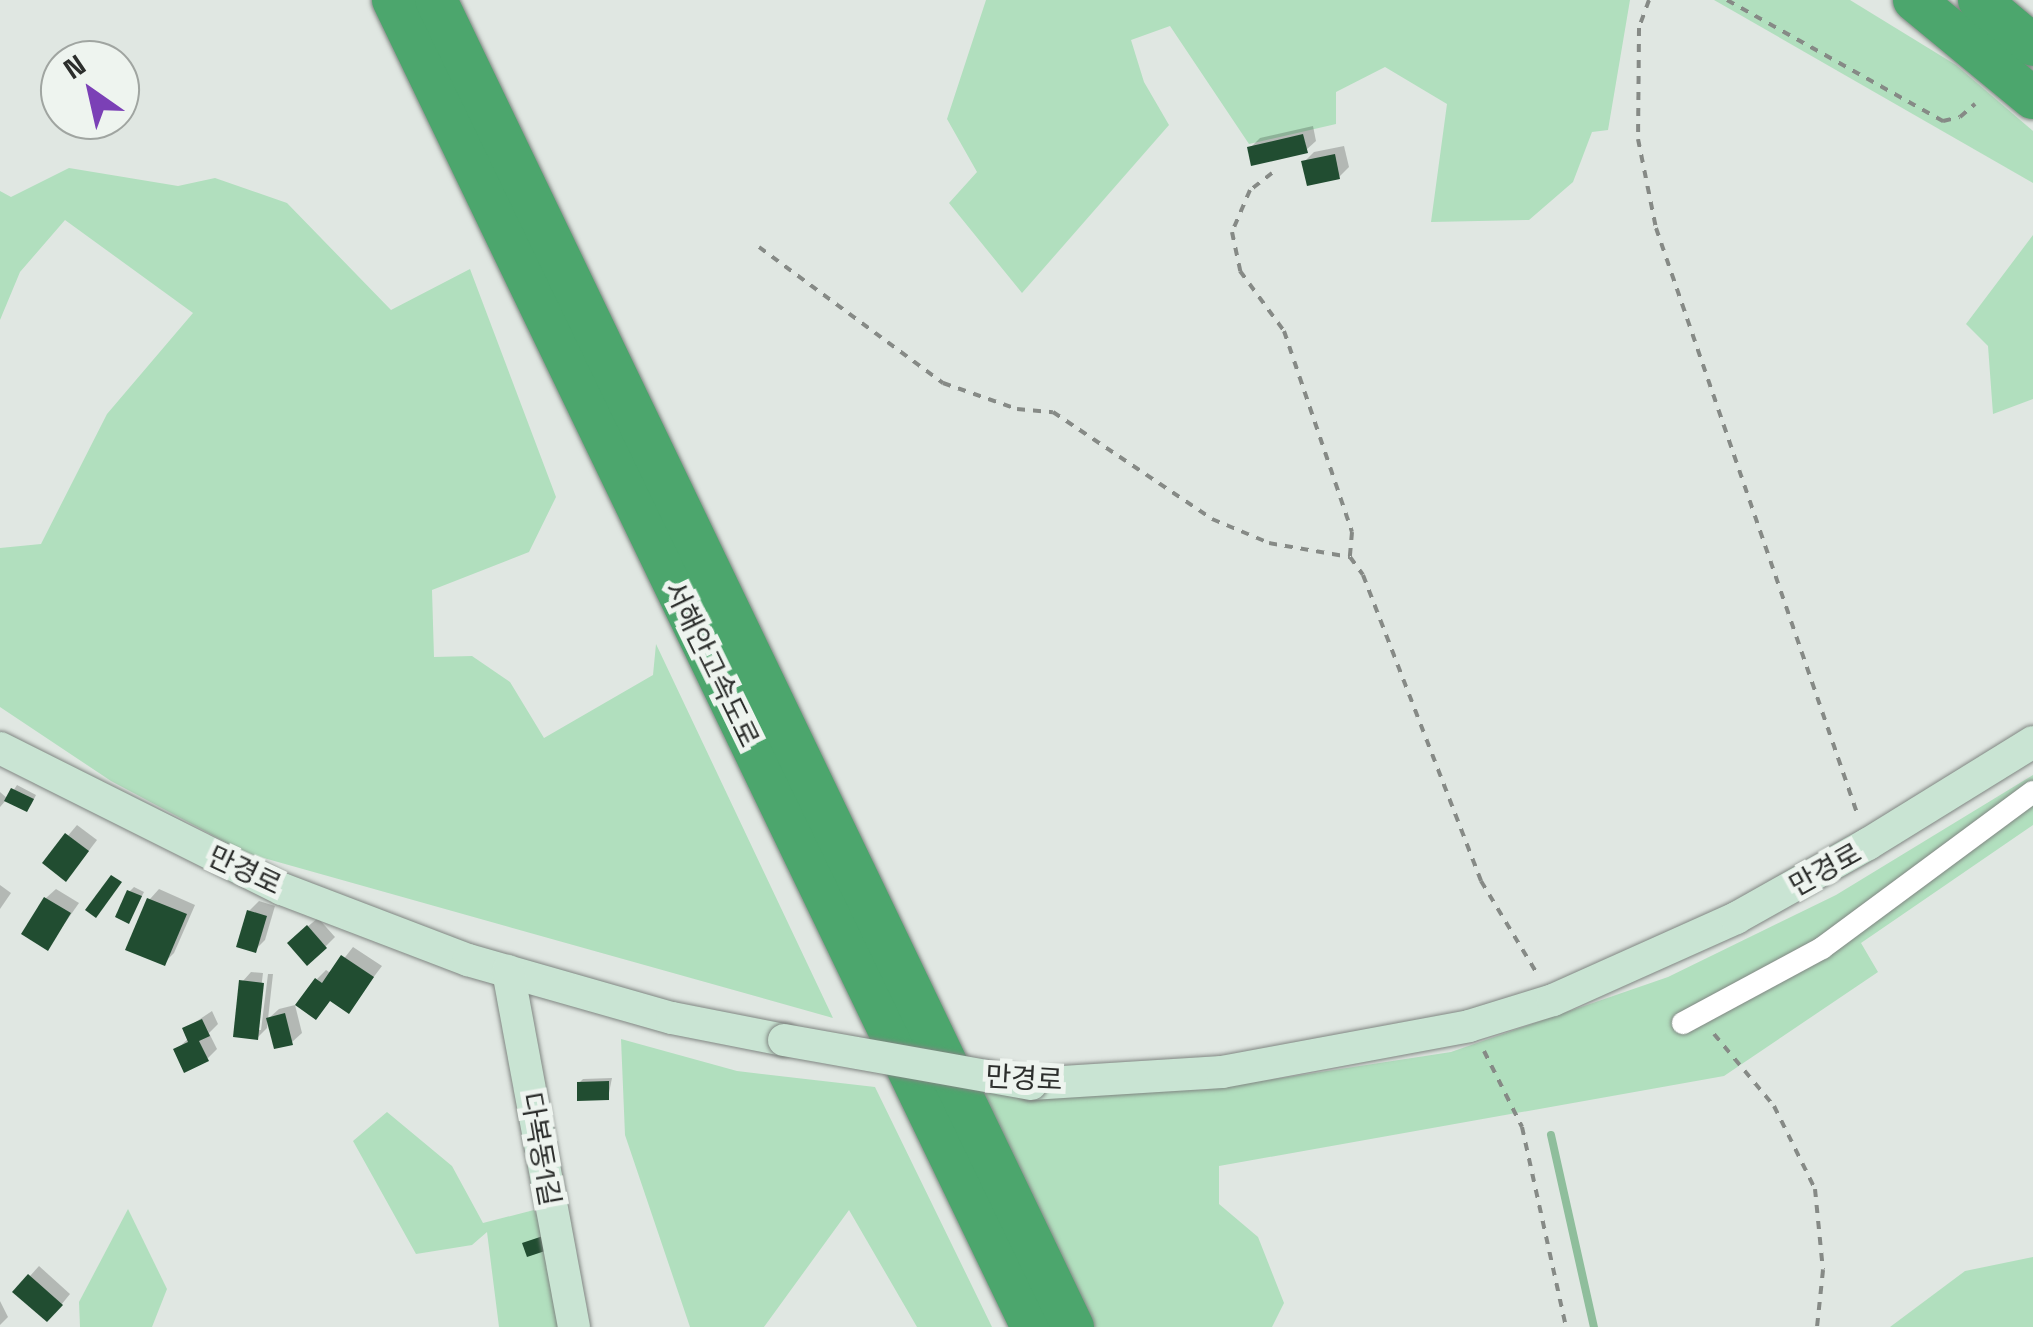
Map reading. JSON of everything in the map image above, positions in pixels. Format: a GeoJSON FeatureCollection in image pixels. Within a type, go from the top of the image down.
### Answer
{"type":"FeatureCollection","features":[{"type":"Feature","properties":{"kind":"highway","name":"서해안고속도로"},"geometry":{"type":"LineString","coordinates":[[392,0],[1032,1327]]}},
{"type":"Feature","properties":{"kind":"highway","name":"서해안고속도로"},"geometry":{"type":"LineString","coordinates":[[436,0],[1073,1327]]}},
{"type":"Feature","properties":{"kind":"highway"},"geometry":{"type":"LineString","coordinates":[[1914,0],[2033,98]]}},
{"type":"Feature","properties":{"kind":"highway"},"geometry":{"type":"LineString","coordinates":[[1979,0],[2033,45]]}},
{"type":"Feature","properties":{"kind":"street","name":"만경로"},"geometry":{"type":"LineString","coordinates":[[0,748],[282,889],[508,972],[672,1018],[1030,1084],[1222,1072],[1470,1026],[1554,1000],[1736,918],[1868,844],[2033,742]]}},
{"type":"Feature","properties":{"kind":"street"},"geometry":{"type":"LineString","coordinates":[[1693,1018],[1822,948],[2033,792]]}},
{"type":"Feature","properties":{"kind":"street","name":"다복동1길"},"geometry":{"type":"LineString","coordinates":[[508,972],[574,1327]]}},
{"type":"Feature","properties":{"kind":"path"},"geometry":{"type":"LineString","coordinates":[[1649,0],[1639,28],[1638,138],[1656,228],[1868,844]]}},
{"type":"Feature","properties":{"kind":"path"},"geometry":{"type":"LineString","coordinates":[[1727,0],[1943,120],[1960,117],[1975,104]]}},
{"type":"Feature","properties":{"kind":"path"},"geometry":{"type":"LineString","coordinates":[[1272,173],[1250,190],[1232,232],[1234,245],[1240,271],[1284,331],[1352,532],[1350,557]]}},
{"type":"Feature","properties":{"kind":"path"},"geometry":{"type":"LineString","coordinates":[[760,247],[943,383],[1005,406],[1053,412],[1212,519],[1269,543],[1350,557],[1364,575],[1482,881],[1554,1000]]}},
{"type":"Feature","properties":{"kind":"path"},"geometry":{"type":"LineString","coordinates":[[1693,1018],[1774,1106],[1815,1189],[1823,1270],[1817,1327]]}},
{"type":"Feature","properties":{"kind":"path"},"geometry":{"type":"LineString","coordinates":[[1470,1026],[1522,1127],[1566,1327]]}},
{"type":"Feature","properties":{"kind":"green space"},"geometry":{"type":"Polygon","coordinates":[[[986,0],[1630,0],[1608,130],[1592,132],[1573,182],[1529,220],[1431,222],[1447,104],[1385,67],[1336,92],[1336,124],[1249,144],[1170,26],[1131,40],[1144,82],[1169,125],[1022,293],[949,203],[977,172],[947,119],[986,0]]]}},
{"type":"Feature","properties":{"kind":"green space"},"geometry":{"type":"Polygon","coordinates":[[[1714,0],[1850,0],[1956,65],[2033,131],[2033,183],[1714,0]]]}},
{"type":"Feature","properties":{"kind":"green space"},"geometry":{"type":"Polygon","coordinates":[[[69,168],[178,186],[215,178],[287,203],[391,310],[470,269],[556,497],[529,552],[432,590],[434,657],[472,656],[510,682],[544,738],[653,675],[656,644],[833,1018],[246,853],[111,781],[0,707],[0,548],[41,544],[107,414],[193,313],[65,220],[20,272],[0,320],[0,191],[11,197],[69,168]]]}},
{"type":"Feature","properties":{"kind":"green space"},"geometry":{"type":"Polygon","coordinates":[[[2033,235],[2033,399],[1993,414],[1988,346],[1966,324],[2033,235]]]}},
{"type":"Feature","properties":{"kind":"green space"},"geometry":{"type":"Polygon","coordinates":[[[2033,775],[2033,825],[1861,943],[1878,972],[1724,1076],[1219,1166],[1219,1204],[1258,1237],[1284,1303],[1272,1327],[1092,1327],[978,1093],[1204,1090],[1451,1052],[1668,977],[1836,895],[2033,775]]]}},
{"type":"Feature","properties":{"kind":"green space"},"geometry":{"type":"Polygon","coordinates":[[[621,1039],[737,1071],[875,1087],[992,1327],[917,1327],[849,1210],[764,1327],[690,1327],[625,1135],[621,1039]]]}},
{"type":"Feature","properties":{"kind":"green space"},"geometry":{"type":"Polygon","coordinates":[[[387,1112],[452,1166],[483,1223],[534,1210],[545,1231],[564,1327],[499,1327],[487,1232],[472,1245],[416,1254],[353,1141],[387,1112]]]}},
{"type":"Feature","properties":{"kind":"green space"},"geometry":{"type":"Polygon","coordinates":[[[128,1209],[167,1289],[152,1327],[80,1327],[79,1302],[128,1209]]]}},
{"type":"Feature","properties":{"kind":"green space"},"geometry":{"type":"Polygon","coordinates":[[[2033,1257],[2033,1327],[1890,1327],[1965,1271],[2033,1257]]]}},
{"type":"Feature","properties":{"kind":"building"},"geometry":{"type":"Polygon","coordinates":[[[1303,134],[1308,153],[1251,166],[1247,147],[1303,134]]]}},
{"type":"Feature","properties":{"kind":"building"},"geometry":{"type":"Polygon","coordinates":[[[1335,154],[1340,179],[1307,186],[1301,161],[1335,154]]]}},
{"type":"Feature","properties":{"kind":"building"},"geometry":{"type":"Polygon","coordinates":[[[11,788],[34,799],[27,812],[4,801],[11,788]]]}},
{"type":"Feature","properties":{"kind":"building"},"geometry":{"type":"Polygon","coordinates":[[[65,833],[89,851],[66,882],[42,863],[65,833]]]}},
{"type":"Feature","properties":{"kind":"building"},"geometry":{"type":"Polygon","coordinates":[[[111,875],[122,882],[96,918],[85,910],[111,875]]]}},
{"type":"Feature","properties":{"kind":"building"},"geometry":{"type":"Polygon","coordinates":[[[127,890],[142,896],[129,924],[115,917],[127,890]]]}},
{"type":"Feature","properties":{"kind":"building"},"geometry":{"type":"Polygon","coordinates":[[[44,897],[71,913],[48,951],[21,934],[44,897]]]}},
{"type":"Feature","properties":{"kind":"building"},"geometry":{"type":"Polygon","coordinates":[[[147,898],[187,914],[165,966],[125,950],[147,898]]]}},
{"type":"Feature","properties":{"kind":"building"},"geometry":{"type":"Polygon","coordinates":[[[247,910],[267,916],[256,953],[236,947],[247,910]]]}},
{"type":"Feature","properties":{"kind":"building"},"geometry":{"type":"Polygon","coordinates":[[[307,925],[327,948],[307,966],[287,943],[307,925]]]}},
{"type":"Feature","properties":{"kind":"building"},"geometry":{"type":"Polygon","coordinates":[[[341,955],[374,977],[349,1014],[330,1001],[316,1020],[295,1005],[315,978],[322,983],[341,955]]]}},
{"type":"Feature","properties":{"kind":"building"},"geometry":{"type":"Polygon","coordinates":[[[239,980],[264,983],[258,1040],[233,1037],[239,980]]]}},
{"type":"Feature","properties":{"kind":"building"},"geometry":{"type":"Polygon","coordinates":[[[285,1013],[293,1045],[274,1049],[266,1018],[285,1013]]]}},
{"type":"Feature","properties":{"kind":"building"},"geometry":{"type":"Polygon","coordinates":[[[202,1019],[210,1036],[199,1041],[209,1061],[184,1073],[173,1049],[188,1042],[182,1028],[202,1019]]]}},
{"type":"Feature","properties":{"kind":"building"},"geometry":{"type":"Polygon","coordinates":[[[609,1081],[609,1100],[577,1101],[577,1082],[609,1081]]]}},
{"type":"Feature","properties":{"kind":"building"},"geometry":{"type":"Polygon","coordinates":[[[543,1236],[548,1250],[527,1257],[522,1243],[543,1236]]]}},
{"type":"Feature","properties":{"kind":"building"},"geometry":{"type":"Polygon","coordinates":[[[28,1274],[63,1305],[47,1322],[12,1292],[28,1274]]]}},
{"type":"Feature","properties":{"kind":"waterway"},"geometry":{"type":"LineString","coordinates":[[1551,1135],[1594,1327]]}}]}
